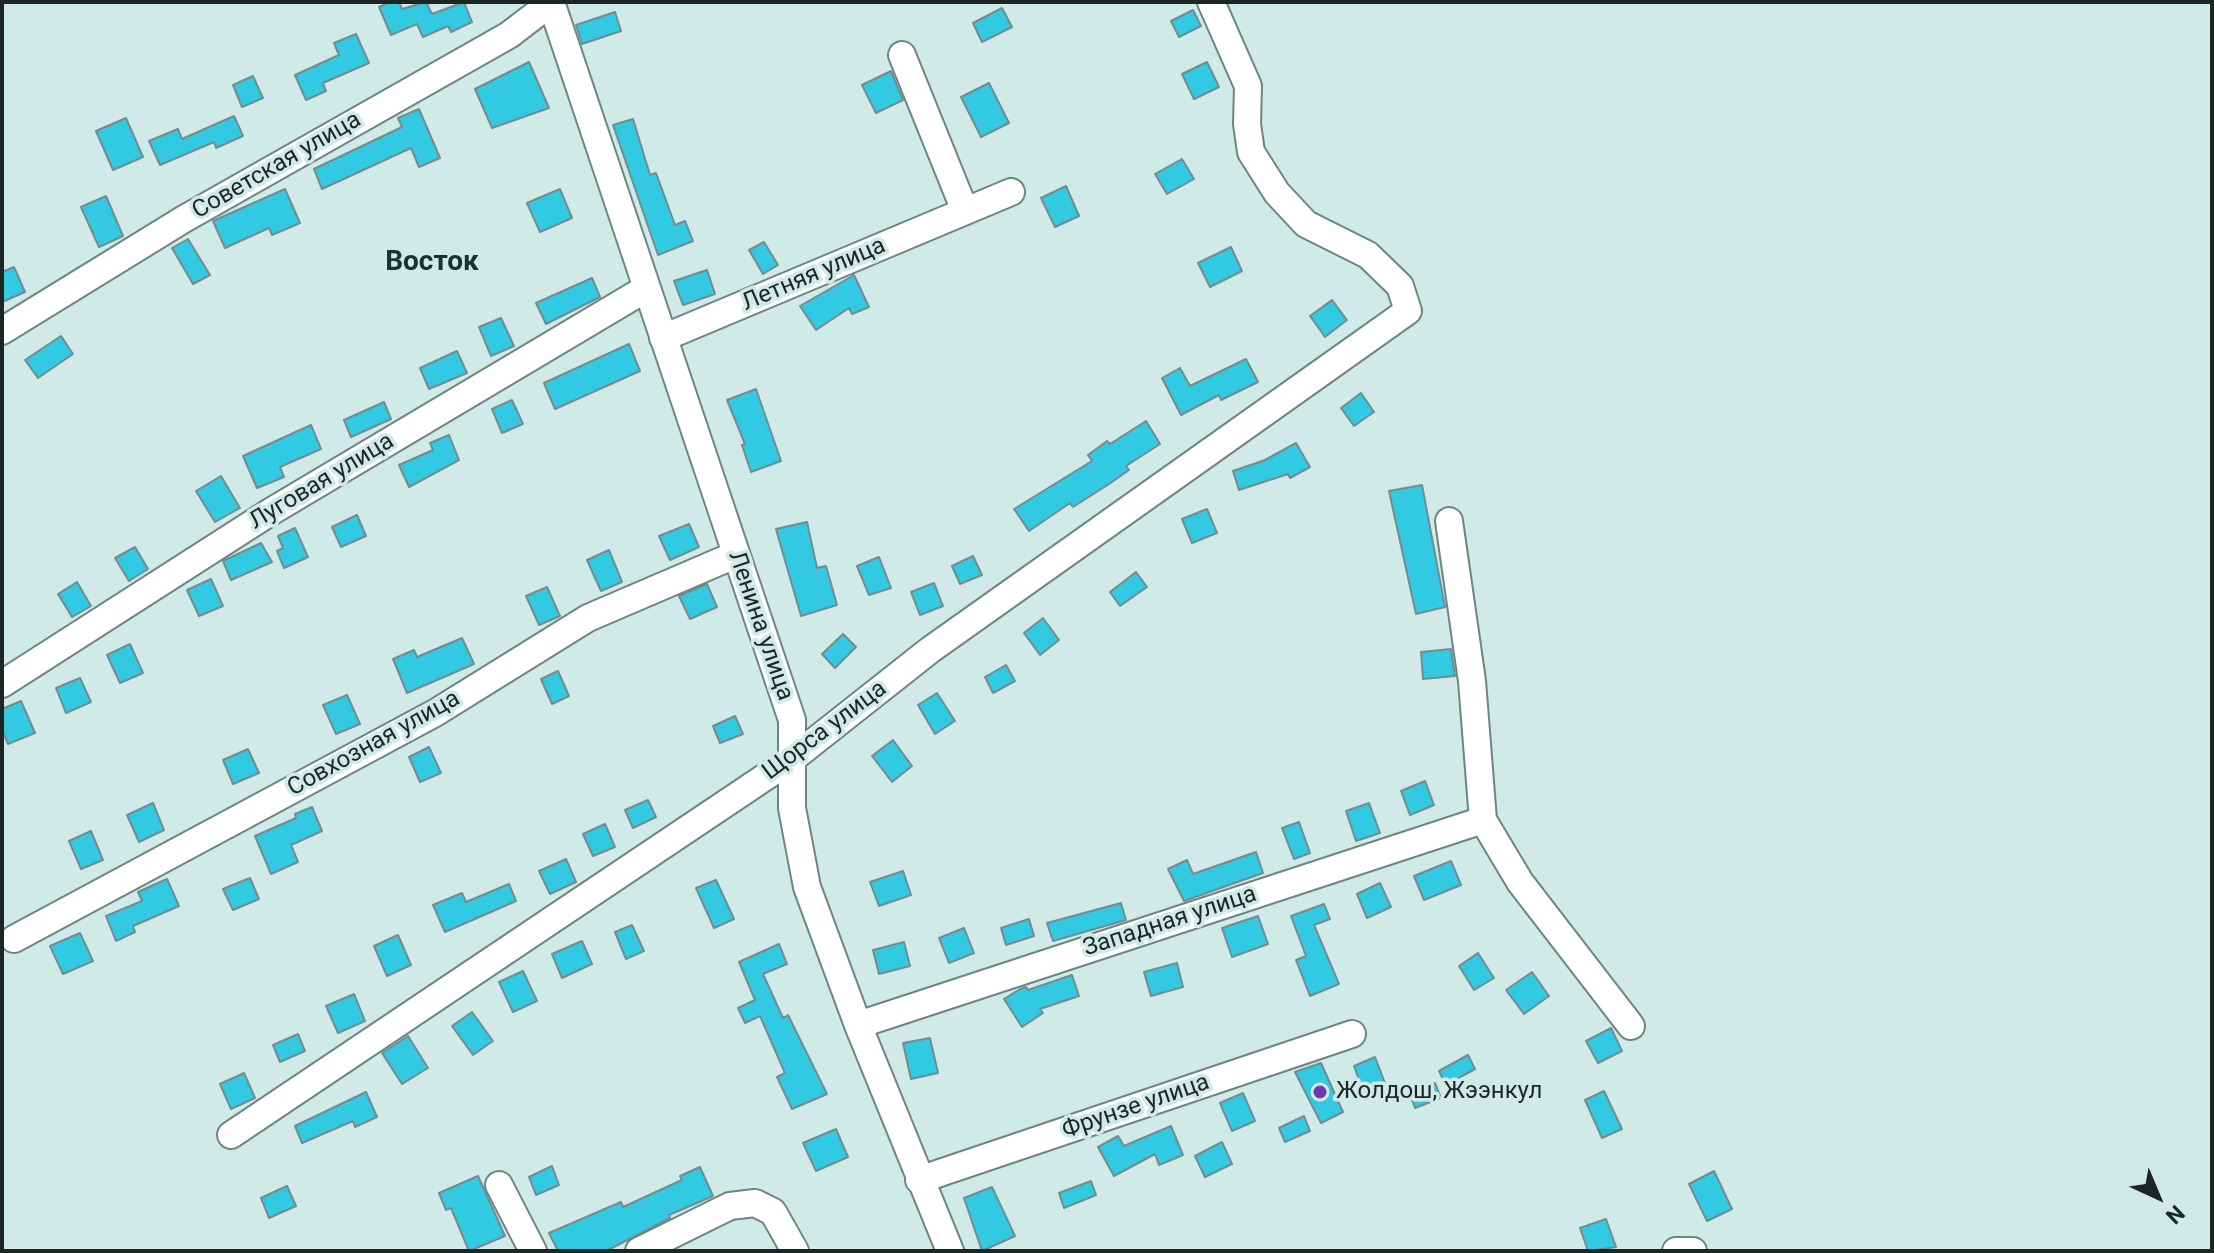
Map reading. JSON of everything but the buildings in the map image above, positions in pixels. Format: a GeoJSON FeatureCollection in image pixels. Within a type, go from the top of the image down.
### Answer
{"type":"FeatureCollection","features":[{"type":"Feature","properties":{"kind":"street","name":"Ленина улица"},"geometry":{"type":"LineString","coordinates":[[552,2],[792,720],[792,808],[807,887],[858,1025],[950,1251]]}},
{"type":"Feature","properties":{"kind":"street","name":"Советская улица"},"geometry":{"type":"LineString","coordinates":[[2,331],[184,219],[509,35],[552,2]]}},
{"type":"Feature","properties":{"kind":"street","name":"Щорса улица"},"geometry":{"type":"LineString","coordinates":[[231,1135],[792,759],[930,650],[1408,311],[1400,286],[1368,255],[1306,224],[1277,193],[1251,152],[1247,124],[1248,86],[1211,2]]}},
{"type":"Feature","properties":{"kind":"street"},"geometry":{"type":"LineString","coordinates":[[902,55],[965,211]]}},
{"type":"Feature","properties":{"kind":"street","name":"Летняя улица"},"geometry":{"type":"LineString","coordinates":[[663,338],[1011,192]]}},
{"type":"Feature","properties":{"kind":"street","name":"Луговая улица"},"geometry":{"type":"LineString","coordinates":[[2,684],[272,511],[647,288]]}},
{"type":"Feature","properties":{"kind":"street"},"geometry":{"type":"LineString","coordinates":[[1449,521],[1472,681],[1483,820],[1520,882],[1631,1026]]}},
{"type":"Feature","properties":{"kind":"street","name":"Совхозная улица"},"geometry":{"type":"LineString","coordinates":[[14,939],[435,713],[588,618],[735,555]]}},
{"type":"Feature","properties":{"kind":"street","name":"Западная улица"},"geometry":{"type":"LineString","coordinates":[[858,1025],[1483,820]]}},
{"type":"Feature","properties":{"kind":"street","name":"Фрунзе улица"},"geometry":{"type":"LineString","coordinates":[[919,1180],[1352,1034]]}},
{"type":"Feature","properties":{"kind":"street"},"geometry":{"type":"LineString","coordinates":[[499,1185],[533,1251]]}},
{"type":"Feature","properties":{"kind":"street"},"geometry":{"type":"LineString","coordinates":[[639,1251],[730,1206],[755,1203],[773,1212],[795,1251]]}},
{"type":"Feature","properties":{"kind":"street"},"geometry":{"type":"LineString","coordinates":[[1676,1251],[1693,1251]]}},
{"type":"Feature","properties":{"kind":"place","name":"Жолдош, Жээнкул"},"geometry":{"type":"Point","coordinates":[1320,1092]}},
{"type":"Feature","properties":{"kind":"district","name":"Восток"},"geometry":{"type":"Point","coordinates":[432,263]}}]}
